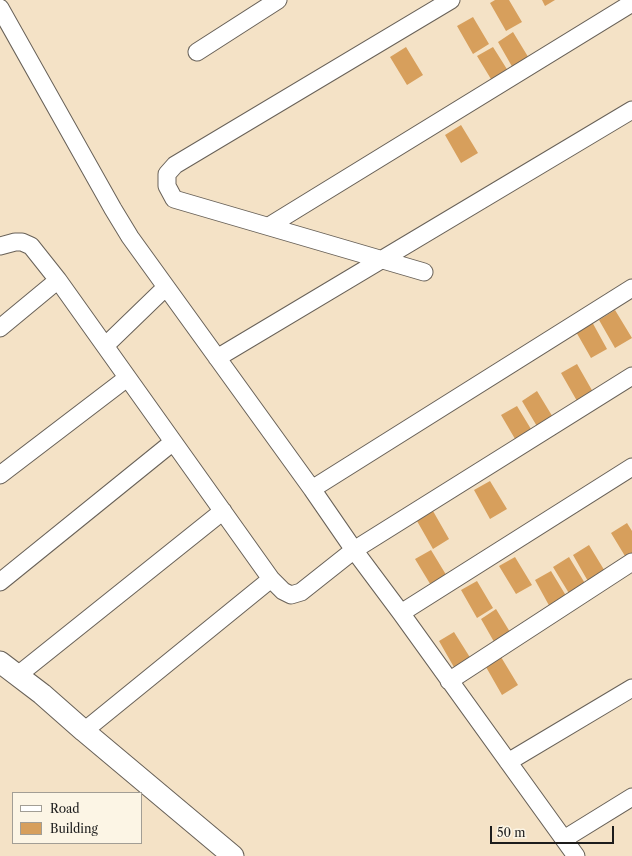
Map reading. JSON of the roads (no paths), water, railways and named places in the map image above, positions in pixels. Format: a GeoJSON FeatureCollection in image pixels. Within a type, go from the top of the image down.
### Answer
{"type":"FeatureCollection","features":[{"type":"Feature","properties":{"kind":"street"},"geometry":{"type":"LineString","coordinates":[[197,52],[278,0]]}},
{"type":"Feature","properties":{"kind":"street"},"geometry":{"type":"LineString","coordinates":[[424,272],[174,199],[167,186],[167,174],[175,165],[452,0]]}},
{"type":"Feature","properties":{"kind":"street"},"geometry":{"type":"LineString","coordinates":[[269,226],[632,3]]}},
{"type":"Feature","properties":{"kind":"street"},"geometry":{"type":"LineString","coordinates":[[0,8],[130,237],[312,489],[354,550],[450,680],[576,856]]}},
{"type":"Feature","properties":{"kind":"street"},"geometry":{"type":"LineString","coordinates":[[217,358],[632,110]]}},
{"type":"Feature","properties":{"kind":"street"},"geometry":{"type":"LineString","coordinates":[[0,246],[15,242],[22,242],[31,246],[58,280],[271,579],[283,591],[291,594],[301,592],[354,550],[632,376]]}},
{"type":"Feature","properties":{"kind":"street"},"geometry":{"type":"LineString","coordinates":[[0,328],[58,280]]}},
{"type":"Feature","properties":{"kind":"street"},"geometry":{"type":"LineString","coordinates":[[105,346],[166,287]]}},
{"type":"Feature","properties":{"kind":"street"},"geometry":{"type":"LineString","coordinates":[[312,489],[632,288]]}},
{"type":"Feature","properties":{"kind":"street"},"geometry":{"type":"LineString","coordinates":[[0,475],[127,378]]}},
{"type":"Feature","properties":{"kind":"street"},"geometry":{"type":"LineString","coordinates":[[0,582],[173,442]]}},
{"type":"Feature","properties":{"kind":"street"},"geometry":{"type":"LineString","coordinates":[[401,613],[632,467]]}},
{"type":"Feature","properties":{"kind":"street"},"geometry":{"type":"LineString","coordinates":[[18,675],[223,511]]}},
{"type":"Feature","properties":{"kind":"street"},"geometry":{"type":"LineString","coordinates":[[450,680],[632,562]]}},
{"type":"Feature","properties":{"kind":"street"},"geometry":{"type":"LineString","coordinates":[[84,731],[271,579]]}},
{"type":"Feature","properties":{"kind":"street"},"geometry":{"type":"LineString","coordinates":[[0,662],[42,694],[232,856]]}},
{"type":"Feature","properties":{"kind":"street"},"geometry":{"type":"LineString","coordinates":[[508,762],[632,688]]}},
{"type":"Feature","properties":{"kind":"street"},"geometry":{"type":"LineString","coordinates":[[564,839],[632,796]]}}]}
